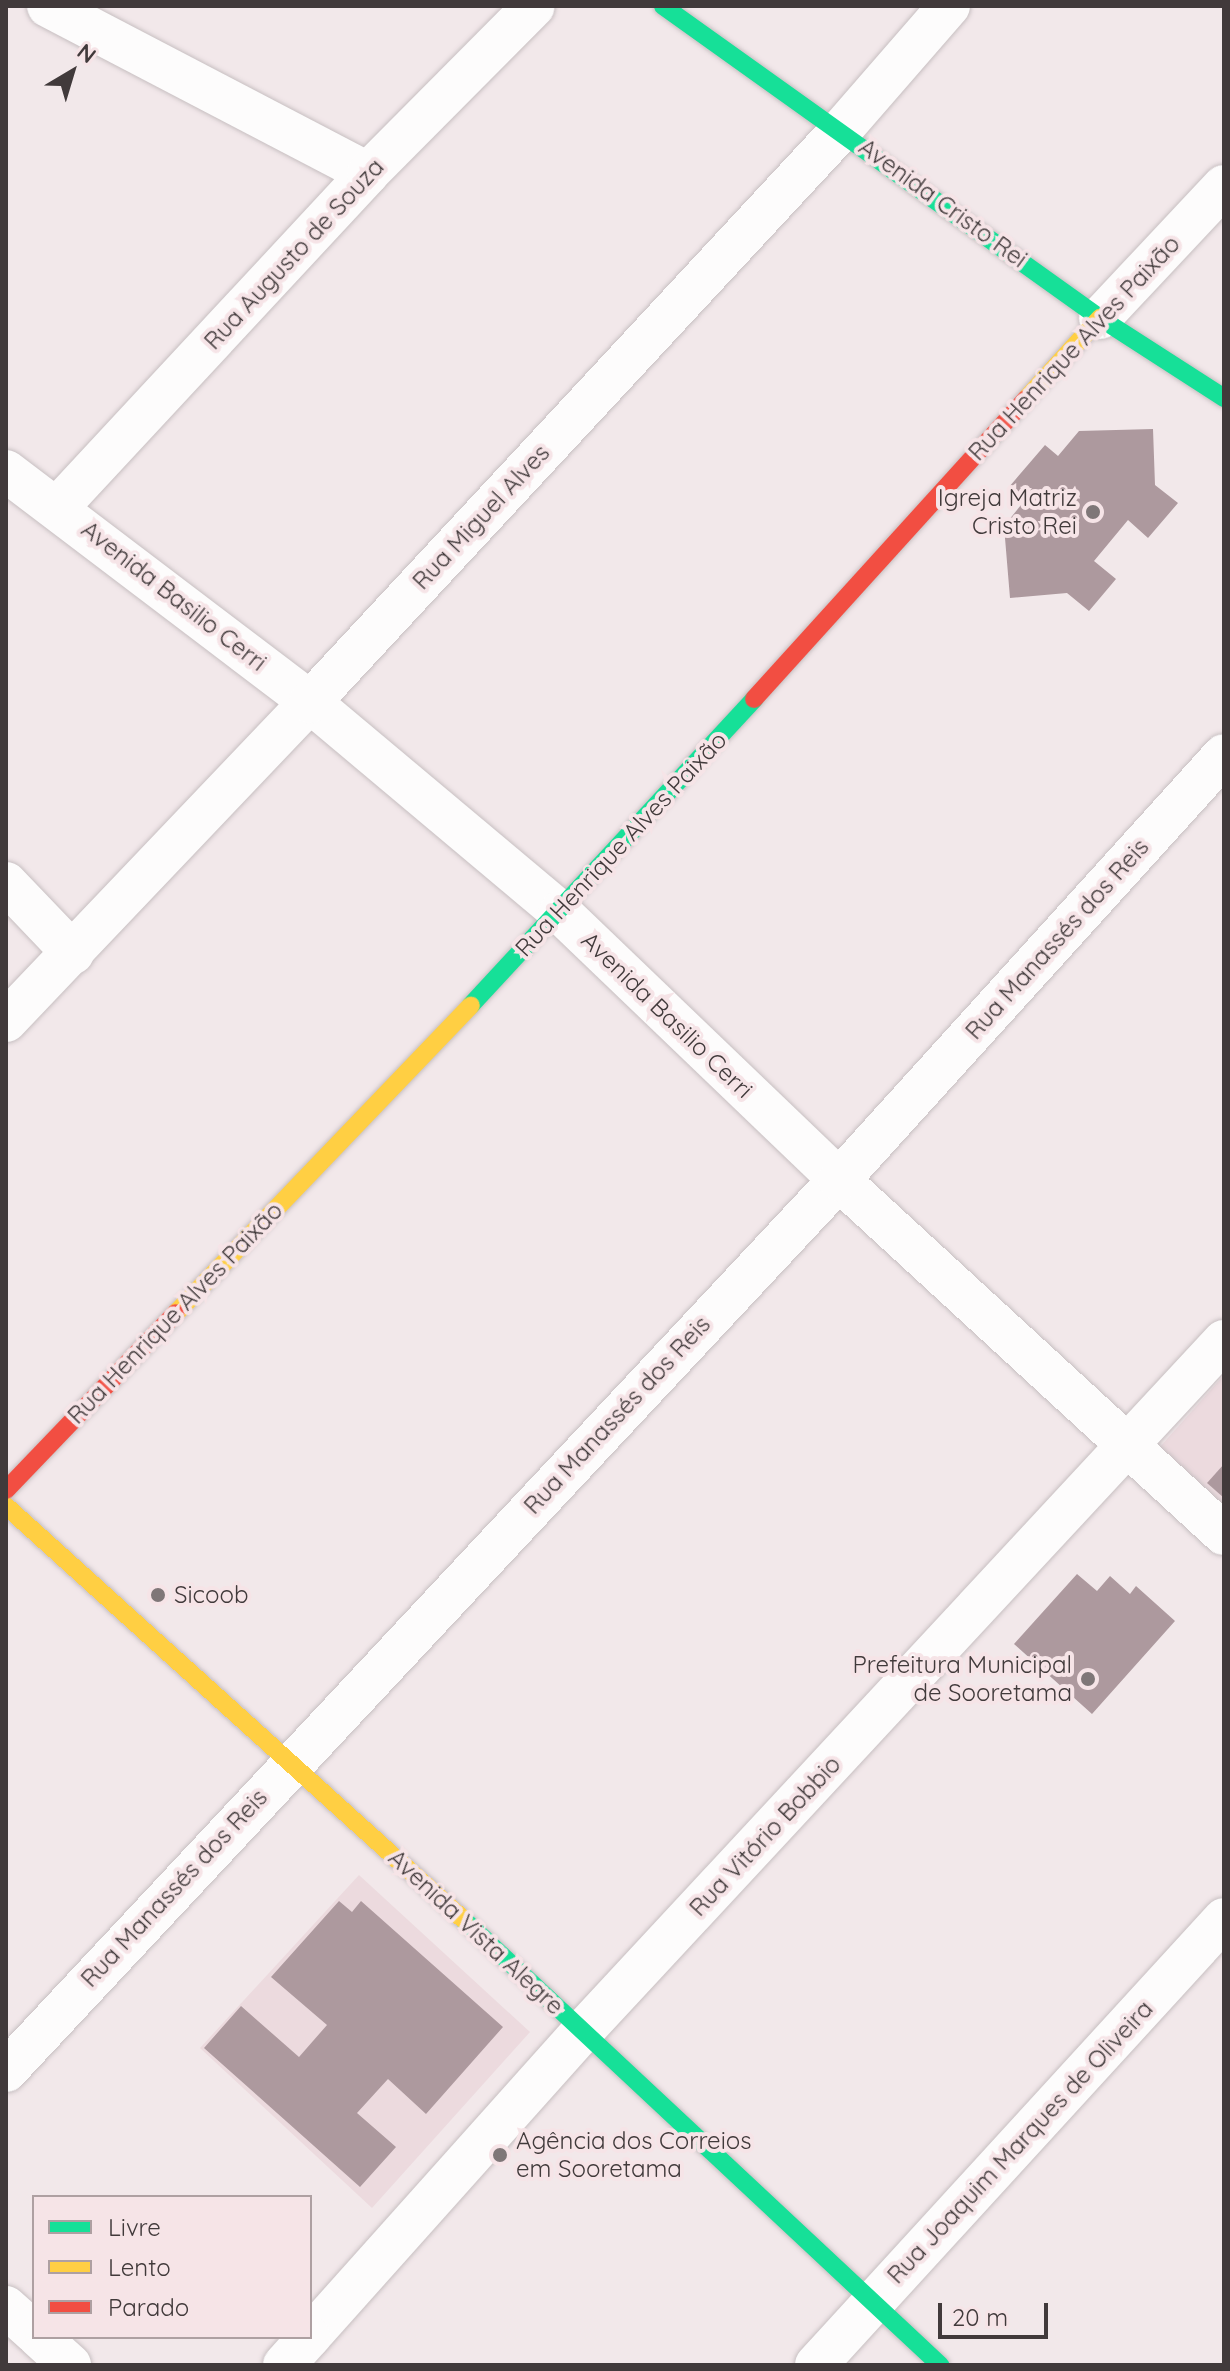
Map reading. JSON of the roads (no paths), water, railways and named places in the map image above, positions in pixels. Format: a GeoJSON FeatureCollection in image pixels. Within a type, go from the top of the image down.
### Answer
{"type":"FeatureCollection","features":[{"type":"Feature","properties":{"kind":"street"},"geometry":{"type":"LineString","coordinates":[[48,6],[368,173]]}},
{"type":"Feature","properties":{"kind":"street","name":"Rua Augusto de Souza"},"geometry":{"type":"LineString","coordinates":[[59,506],[368,173],[534,6]]}},
{"type":"Feature","properties":{"kind":"street","name":"Avenida Cristo Rei"},"geometry":{"type":"LineString","coordinates":[[663,6],[842,129],[1100,318],[1224,398]]}},
{"type":"Feature","properties":{"kind":"street","name":"Rua Miguel Alves"},"geometry":{"type":"LineString","coordinates":[[6,1021],[310,702],[842,129],[949,6]]}},
{"type":"Feature","properties":{"kind":"street","name":"Rua Henrique Alves Paixão"},"geometry":{"type":"LineString","coordinates":[[6,1490],[560,912],[1100,318],[1224,186]]}},
{"type":"Feature","properties":{"kind":"street","name":"Avenida Basilio Cerri"},"geometry":{"type":"LineString","coordinates":[[6,471],[59,506],[310,702],[560,912],[839,1180],[1224,1534]]}},
{"type":"Feature","properties":{"kind":"street","name":"Rua Manassés dos Reis"},"geometry":{"type":"LineString","coordinates":[[6,2071],[290,1762],[839,1180],[1224,755]]}},
{"type":"Feature","properties":{"kind":"street"},"geometry":{"type":"LineString","coordinates":[[6,883],[73,953]]}},
{"type":"Feature","properties":{"kind":"street","name":"Rua Vitório Bobbio"},"geometry":{"type":"LineString","coordinates":[[312,2333],[582,2032],[1224,1341]]}},
{"type":"Feature","properties":{"kind":"street","name":"Avenida Vista Alegre"},"geometry":{"type":"LineString","coordinates":[[6,1506],[290,1762],[940,2365]]}},
{"type":"Feature","properties":{"kind":"street","name":"Rua Joaquim Marques de Oliveira"},"geometry":{"type":"LineString","coordinates":[[816,2365],[1224,1919]]}},
{"type":"Feature","properties":{"kind":"street"},"geometry":{"type":"LineString","coordinates":[[6,2307],[32,2330]]}},
{"type":"Feature","properties":{"kind":"street"},"geometry":{"type":"LineString","coordinates":[[41,2339],[70,2365]]}},
{"type":"Feature","properties":{"kind":"street","name":"Rua Vitório Bobbio"},"geometry":{"type":"LineString","coordinates":[[284,2365],[306,2339]]}},
{"type":"Feature","properties":{"kind":"place","name":"Igreja Matriz Cristo Rei"},"geometry":{"type":"Point","coordinates":[1093,512]}},
{"type":"Feature","properties":{"kind":"place","name":"Sicoob"},"geometry":{"type":"Point","coordinates":[158,1595]}},
{"type":"Feature","properties":{"kind":"place","name":"Prefeitura Municipal de Sooretama"},"geometry":{"type":"Point","coordinates":[1088,1679]}},
{"type":"Feature","properties":{"kind":"place","name":"Agência dos Correios em Sooretama"},"geometry":{"type":"Point","coordinates":[500,2155]}}]}
